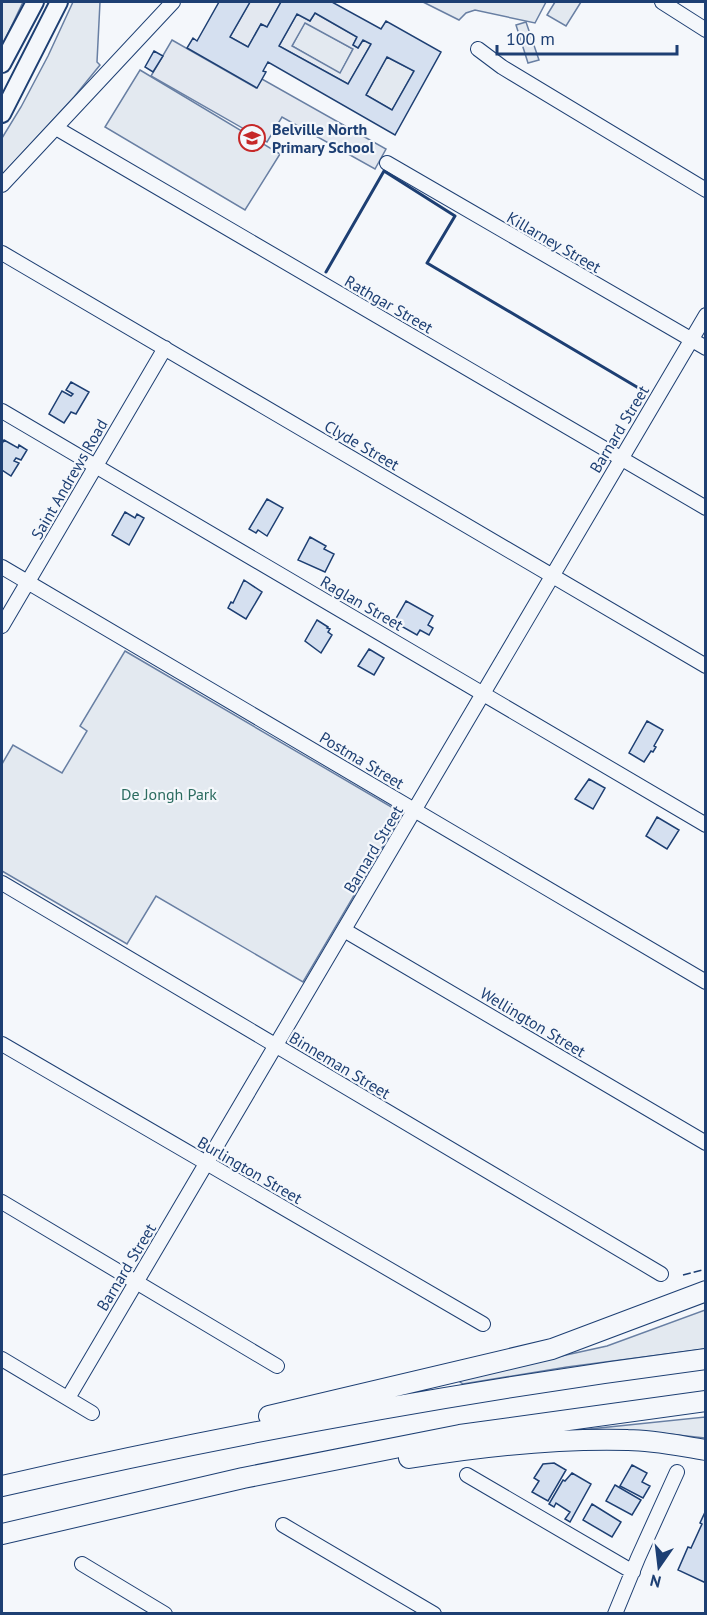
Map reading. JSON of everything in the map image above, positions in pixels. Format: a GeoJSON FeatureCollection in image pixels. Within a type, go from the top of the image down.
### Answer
{"type":"FeatureCollection","features":[{"type":"Feature","properties":{"kind":"highway"},"geometry":{"type":"LineString","coordinates":[[96,1465],[160,1445],[322,1403],[552,1349],[705,1291]]}},
{"type":"Feature","properties":{"kind":"highway"},"geometry":{"type":"LineString","coordinates":[[2,1486],[310,1421],[577,1376],[705,1359]]}},
{"type":"Feature","properties":{"kind":"highway"},"geometry":{"type":"LineString","coordinates":[[2,1534],[243,1478],[460,1435],[705,1401]]}},
{"type":"Feature","properties":{"kind":"highway"},"geometry":{"type":"LineString","coordinates":[[243,1478],[324,1472],[478,1447],[574,1440],[631,1440],[705,1450]]}},
{"type":"Feature","properties":{"kind":"main road"},"geometry":{"type":"LineString","coordinates":[[2,64],[35,2]]}},
{"type":"Feature","properties":{"kind":"main road"},"geometry":{"type":"LineString","coordinates":[[2,114],[59,2]]}},
{"type":"Feature","properties":{"kind":"street"},"geometry":{"type":"LineString","coordinates":[[2,185],[173,2]]}},
{"type":"Feature","properties":{"kind":"street"},"geometry":{"type":"LineString","coordinates":[[662,2],[705,30]]}},
{"type":"Feature","properties":{"kind":"street"},"geometry":{"type":"LineString","coordinates":[[478,50],[502,67],[705,190]]}},
{"type":"Feature","properties":{"kind":"street","name":"Rathgar Street"},"geometry":{"type":"LineString","coordinates":[[56,128],[705,508]]}},
{"type":"Feature","properties":{"kind":"street","name":"Killarney Street"},"geometry":{"type":"LineString","coordinates":[[387,163],[705,348]]}},
{"type":"Feature","properties":{"kind":"street","name":"Clyde Street"},"geometry":{"type":"LineString","coordinates":[[2,252],[705,666]]}},
{"type":"Feature","properties":{"kind":"street","name":"Barnard Street"},"geometry":{"type":"LineString","coordinates":[[68,1398],[705,315]]}},
{"type":"Feature","properties":{"kind":"street","name":"Saint Andrews Road"},"geometry":{"type":"LineString","coordinates":[[2,626],[165,348]]}},
{"type":"Feature","properties":{"kind":"street","name":"Raglan Street"},"geometry":{"type":"LineString","coordinates":[[2,411],[705,825]]}},
{"type":"Feature","properties":{"kind":"street","name":"Postma Street"},"geometry":{"type":"LineString","coordinates":[[2,567],[705,982]]}},
{"type":"Feature","properties":{"kind":"street","name":"Binneman Street"},"geometry":{"type":"LineString","coordinates":[[2,883],[661,1274]]}},
{"type":"Feature","properties":{"kind":"street","name":"Wellington Street"},"geometry":{"type":"LineString","coordinates":[[344,930],[705,1143]]}},
{"type":"Feature","properties":{"kind":"street","name":"Burlington Street"},"geometry":{"type":"LineString","coordinates":[[2,1044],[483,1324]]}},
{"type":"Feature","properties":{"kind":"street"},"geometry":{"type":"LineString","coordinates":[[2,1202],[277,1365]]}},
{"type":"Feature","properties":{"kind":"street"},"geometry":{"type":"LineString","coordinates":[[2,1359],[92,1413]]}},
{"type":"Feature","properties":{"kind":"street"},"geometry":{"type":"LineString","coordinates":[[615,1614],[677,1472]]}},
{"type":"Feature","properties":{"kind":"street"},"geometry":{"type":"LineString","coordinates":[[466,1475],[633,1572]]}},
{"type":"Feature","properties":{"kind":"street"},"geometry":{"type":"LineString","coordinates":[[283,1525],[434,1614]]}},
{"type":"Feature","properties":{"kind":"street"},"geometry":{"type":"LineString","coordinates":[[82,1564],[165,1614]]}},
{"type":"Feature","properties":{"kind":"green space"},"geometry":{"type":"Polygon","coordinates":[[[2,2],[23,2],[2,46],[2,2]]]}},
{"type":"Feature","properties":{"kind":"green space"},"geometry":{"type":"Polygon","coordinates":[[[73,2],[100,2],[97,62],[100,65],[74,97],[2,175],[2,138],[48,56],[73,2]]]}},
{"type":"Feature","properties":{"kind":"green space"},"geometry":{"type":"Polygon","coordinates":[[[423,2],[546,2],[535,23],[475,10],[466,13],[459,20],[423,2]]]}},
{"type":"Feature","properties":{"kind":"green space"},"geometry":{"type":"Polygon","coordinates":[[[555,2],[581,2],[566,26],[547,15],[555,2]]]}},
{"type":"Feature","properties":{"kind":"green space"},"geometry":{"type":"Polygon","coordinates":[[[305,22],[353,49],[340,74],[292,46],[305,22]]]}},
{"type":"Feature","properties":{"kind":"green space"},"geometry":{"type":"Polygon","coordinates":[[[526,22],[539,60],[528,63],[516,25],[526,22]]]}},
{"type":"Feature","properties":{"kind":"green space"},"geometry":{"type":"Polygon","coordinates":[[[387,57],[414,71],[392,110],[366,95],[387,57]]]}},
{"type":"Feature","properties":{"kind":"green space"},"geometry":{"type":"Polygon","coordinates":[[[140,70],[280,154],[245,210],[105,127],[140,70]]]}},
{"type":"Feature","properties":{"kind":"green space","name":"De Jongh Park"},"geometry":{"type":"Polygon","coordinates":[[[125,651],[400,812],[401,816],[303,982],[156,896],[127,944],[2,871],[2,764],[13,745],[62,773],[87,731],[80,726],[125,651]]]}},
{"type":"Feature","properties":{"kind":"green space"},"geometry":{"type":"Polygon","coordinates":[[[705,1310],[705,1349],[567,1367],[463,1384],[460,1382],[461,1378],[607,1346],[705,1310]]]}},
{"type":"Feature","properties":{"kind":"green space"},"geometry":{"type":"Polygon","coordinates":[[[705,1417],[705,1438],[650,1432],[580,1433],[580,1430],[705,1417]]]}},
{"type":"Feature","properties":{"kind":"shaded area"},"geometry":{"type":"Polygon","coordinates":[[[250,2],[281,2],[267,27],[261,24],[248,47],[230,37],[250,2]]]}},
{"type":"Feature","properties":{"kind":"shaded area"},"geometry":{"type":"Polygon","coordinates":[[[315,13],[357,37],[353,45],[358,48],[363,40],[371,44],[348,84],[279,46],[297,14],[310,21],[315,13]],[[305,23],[292,46],[340,73],[353,49],[305,23]]]}},
{"type":"Feature","properties":{"kind":"shaded area"},"geometry":{"type":"Polygon","coordinates":[[[172,40],[256,88],[262,79],[386,149],[375,169],[282,117],[267,142],[151,76],[172,40]]]}},
{"type":"Feature","properties":{"kind":"building"},"geometry":{"type":"Polygon","coordinates":[[[219,2],[250,2],[230,37],[248,47],[261,24],[267,27],[281,2],[332,2],[381,29],[386,21],[441,52],[395,135],[268,62],[263,71],[266,72],[257,88],[187,48],[193,38],[197,41],[219,2]],[[315,13],[310,21],[297,14],[279,46],[348,84],[371,44],[363,40],[358,48],[353,45],[357,37],[315,13]],[[387,57],[366,95],[392,110],[414,71],[387,57]]]}},
{"type":"Feature","properties":{"kind":"building"},"geometry":{"type":"Polygon","coordinates":[[[154,51],[163,56],[153,72],[145,67],[154,51]]]}},
{"type":"Feature","properties":{"kind":"building"},"geometry":{"type":"Polygon","coordinates":[[[71,382],[89,392],[76,414],[71,412],[64,423],[49,414],[62,391],[71,396],[73,394],[66,390],[71,382]]]}},
{"type":"Feature","properties":{"kind":"building"},"geometry":{"type":"Polygon","coordinates":[[[4,440],[27,450],[21,460],[16,458],[14,461],[19,463],[11,476],[2,470],[4,440]]]}},
{"type":"Feature","properties":{"kind":"building"},"geometry":{"type":"Polygon","coordinates":[[[267,499],[283,508],[267,536],[258,530],[256,533],[249,529],[267,499]]]}},
{"type":"Feature","properties":{"kind":"building"},"geometry":{"type":"Polygon","coordinates":[[[125,512],[135,518],[137,514],[144,518],[129,545],[112,535],[125,512]]]}},
{"type":"Feature","properties":{"kind":"building"},"geometry":{"type":"Polygon","coordinates":[[[310,537],[326,546],[324,549],[334,554],[325,572],[298,560],[310,537]]]}},
{"type":"Feature","properties":{"kind":"building"},"geometry":{"type":"Polygon","coordinates":[[[244,580],[262,592],[246,619],[228,608],[231,602],[233,603],[244,580]]]}},
{"type":"Feature","properties":{"kind":"building"},"geometry":{"type":"Polygon","coordinates":[[[406,601],[433,616],[428,625],[433,628],[429,635],[420,630],[417,635],[394,622],[406,601]]]}},
{"type":"Feature","properties":{"kind":"building"},"geometry":{"type":"Polygon","coordinates":[[[317,620],[330,629],[328,632],[332,635],[321,653],[305,641],[317,620]]]}},
{"type":"Feature","properties":{"kind":"building"},"geometry":{"type":"Polygon","coordinates":[[[369,649],[384,658],[374,675],[358,666],[369,649]]]}},
{"type":"Feature","properties":{"kind":"building"},"geometry":{"type":"Polygon","coordinates":[[[647,721],[663,730],[654,746],[656,747],[644,762],[629,753],[647,721]]]}},
{"type":"Feature","properties":{"kind":"building"},"geometry":{"type":"Polygon","coordinates":[[[589,779],[605,788],[593,809],[575,799],[589,779]]]}},
{"type":"Feature","properties":{"kind":"building"},"geometry":{"type":"Polygon","coordinates":[[[657,817],[679,830],[667,849],[646,836],[657,817]]]}},
{"type":"Feature","properties":{"kind":"building"},"geometry":{"type":"Polygon","coordinates":[[[554,1463],[566,1470],[548,1501],[532,1492],[539,1481],[534,1478],[543,1464],[554,1463]]]}},
{"type":"Feature","properties":{"kind":"building"},"geometry":{"type":"Polygon","coordinates":[[[632,1465],[647,1473],[642,1482],[650,1486],[643,1498],[620,1486],[632,1465]]]}},
{"type":"Feature","properties":{"kind":"building"},"geometry":{"type":"Polygon","coordinates":[[[572,1473],[591,1484],[570,1522],[565,1519],[570,1512],[556,1503],[554,1507],[549,1504],[563,1480],[565,1481],[572,1473]]]}},
{"type":"Feature","properties":{"kind":"building"},"geometry":{"type":"Polygon","coordinates":[[[615,1485],[641,1500],[632,1515],[606,1501],[615,1485]]]}},
{"type":"Feature","properties":{"kind":"building"},"geometry":{"type":"Polygon","coordinates":[[[592,1504],[621,1522],[612,1537],[583,1520],[592,1504]]]}},
{"type":"Feature","properties":{"kind":"building"},"geometry":{"type":"Polygon","coordinates":[[[706,1510],[706,1583],[678,1570],[688,1547],[691,1548],[706,1510]]]}},
{"type":"Feature","properties":{"kind":"fence"},"geometry":{"type":"LineString","coordinates":[[683,1275],[706,1269]]}},
{"type":"Feature","properties":{"kind":"wall"},"geometry":{"type":"LineString","coordinates":[[326,272],[384,171],[455,216],[427,263],[647,393]]}},
{"type":"Feature","properties":{"kind":"place","name":"Belville North Primary School"},"geometry":{"type":"Point","coordinates":[252,138]}}]}
